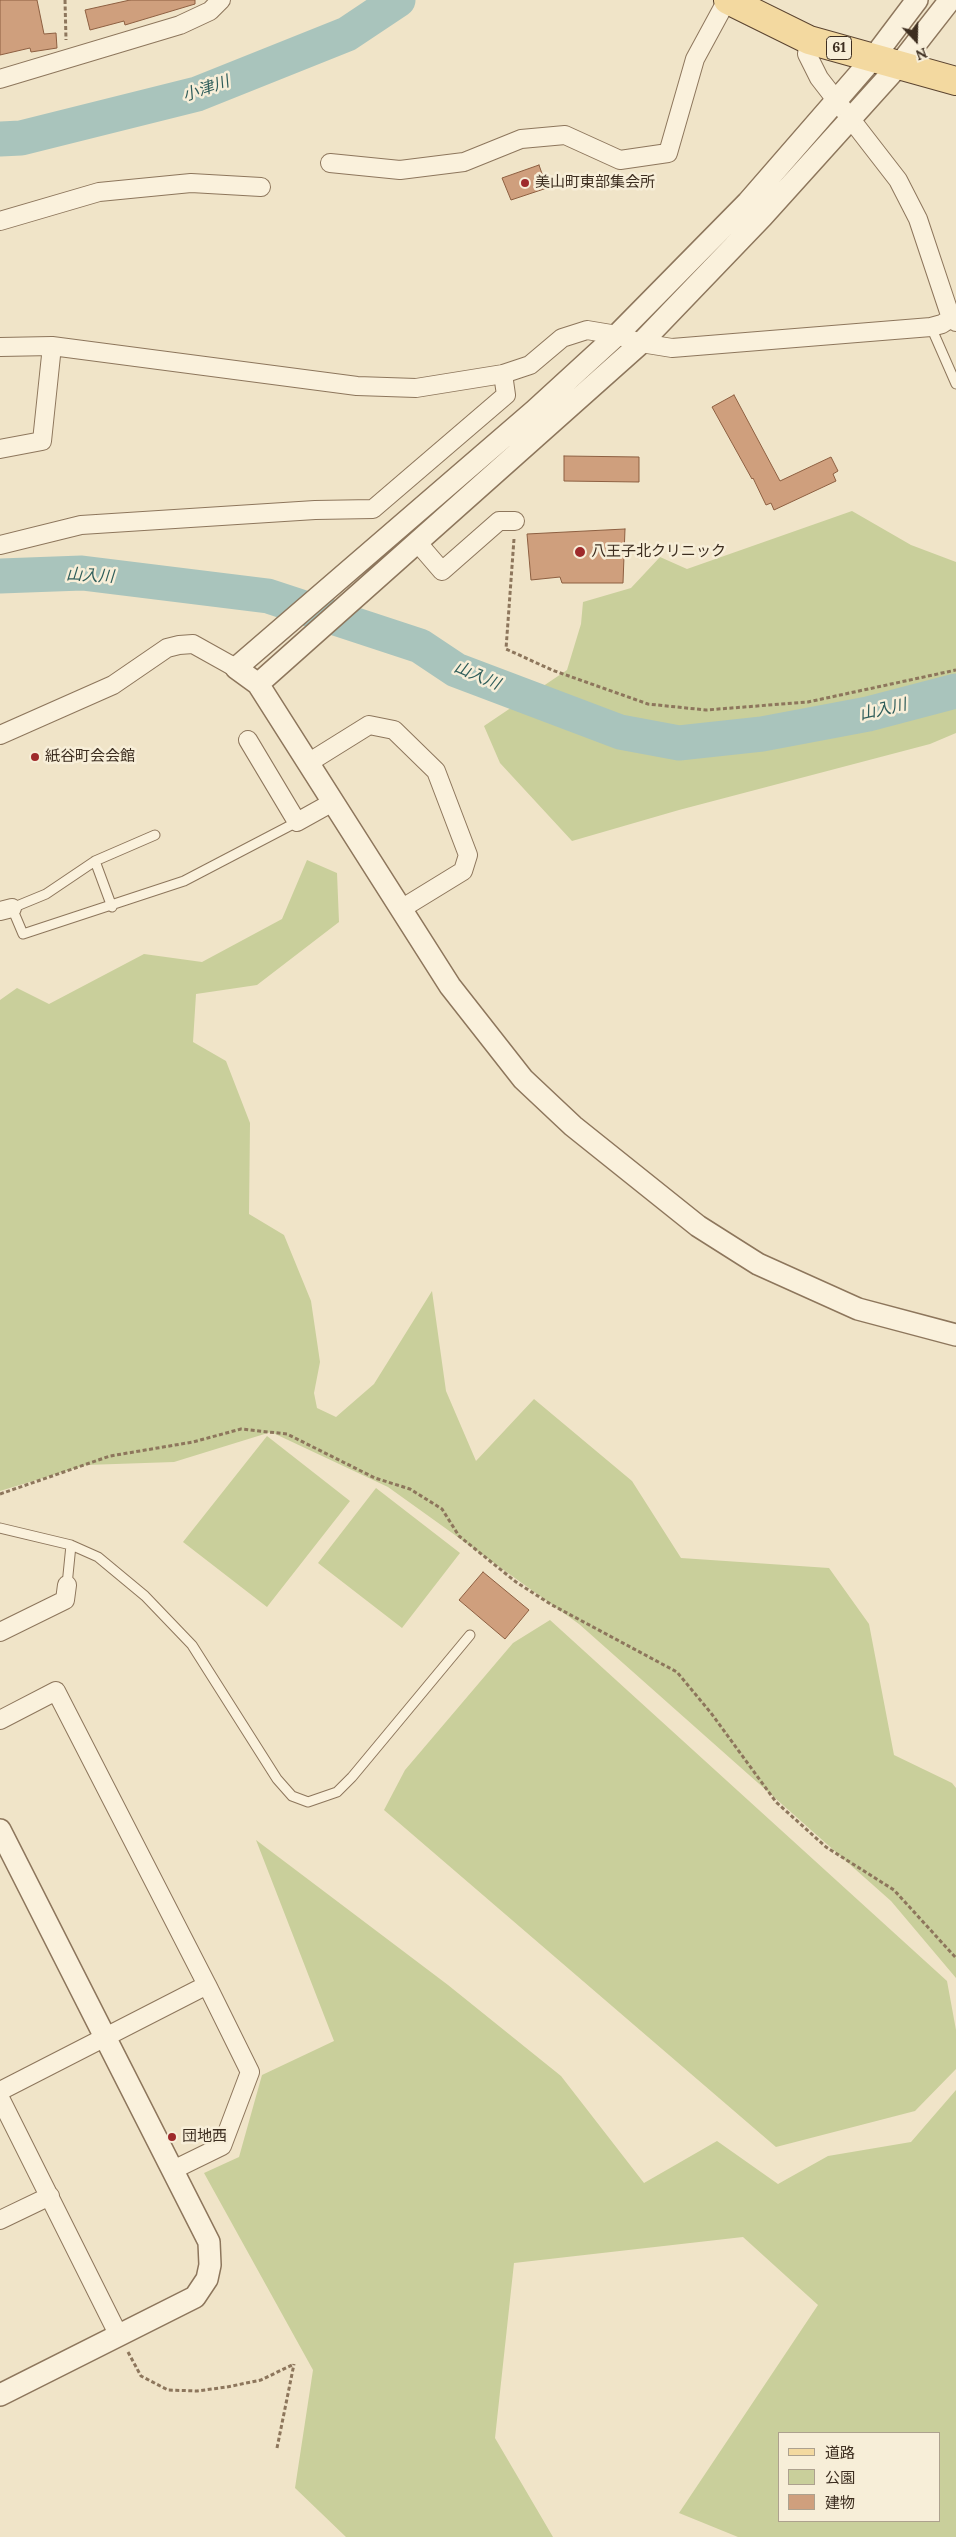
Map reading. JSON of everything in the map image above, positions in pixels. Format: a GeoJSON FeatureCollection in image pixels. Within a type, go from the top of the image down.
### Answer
{"type":"FeatureCollection","features":[{"type":"Feature","properties":{"kind":"main road","name":"61"},"geometry":{"type":"LineString","coordinates":[[728,0],[809,40],[956,81]]}},
{"type":"Feature","properties":{"kind":"street"},"geometry":{"type":"LineString","coordinates":[[0,79],[180,25],[210,11],[221,0]]}},
{"type":"Feature","properties":{"kind":"street"},"geometry":{"type":"LineString","coordinates":[[330,163],[409,168],[464,162],[521,139],[565,135],[620,160],[668,153],[695,59],[728,0]]}},
{"type":"Feature","properties":{"kind":"street"},"geometry":{"type":"LineString","coordinates":[[236,668],[534,411],[617,335],[748,202],[874,57],[917,0]]}},
{"type":"Feature","properties":{"kind":"street"},"geometry":{"type":"LineString","coordinates":[[258,684],[641,343],[762,217],[900,64],[950,0]]}},
{"type":"Feature","properties":{"kind":"street"},"geometry":{"type":"LineString","coordinates":[[0,347],[52,346],[357,386],[416,388],[503,374],[530,365],[562,338],[587,330],[617,335],[641,343],[672,348],[931,327],[954,320],[918,220],[898,180],[819,78],[807,54],[809,40]]}},
{"type":"Feature","properties":{"kind":"street"},"geometry":{"type":"LineString","coordinates":[[0,221],[99,192],[191,183],[261,187]]}},
{"type":"Feature","properties":{"kind":"street"},"geometry":{"type":"LineString","coordinates":[[0,449],[42,441],[52,346]]}},
{"type":"Feature","properties":{"kind":"street"},"geometry":{"type":"LineString","coordinates":[[0,545],[81,525],[314,510],[373,509],[506,395],[503,374]]}},
{"type":"Feature","properties":{"kind":"street"},"geometry":{"type":"LineString","coordinates":[[417,542],[442,571],[499,521],[514,521]]}},
{"type":"Feature","properties":{"kind":"street"},"geometry":{"type":"LineString","coordinates":[[0,735],[113,685],[168,648],[193,644],[236,668],[258,684],[450,986],[523,1079],[573,1126],[698,1226],[758,1264],[858,1309],[956,1335]]}},
{"type":"Feature","properties":{"kind":"street"},"geometry":{"type":"LineString","coordinates":[[308,763],[369,725],[394,730],[436,771],[468,855],[463,871],[400,909]]}},
{"type":"Feature","properties":{"kind":"street"},"geometry":{"type":"LineString","coordinates":[[248,740],[297,822],[333,802]]}},
{"type":"Feature","properties":{"kind":"street"},"geometry":{"type":"LineString","coordinates":[[0,1632],[65,1600],[67,1585]]}},
{"type":"Feature","properties":{"kind":"street"},"geometry":{"type":"LineString","coordinates":[[0,1720],[56,1691],[250,2072],[222,2146],[173,2170]]}},
{"type":"Feature","properties":{"kind":"street"},"geometry":{"type":"LineString","coordinates":[[0,1830],[209,2242],[210,2265],[207,2279],[195,2297],[0,2395]]}},
{"type":"Feature","properties":{"kind":"street"},"geometry":{"type":"LineString","coordinates":[[0,2091],[105,2039],[207,1985]]}},
{"type":"Feature","properties":{"kind":"street"},"geometry":{"type":"LineString","coordinates":[[0,2098],[119,2336]]}},
{"type":"Feature","properties":{"kind":"street"},"geometry":{"type":"LineString","coordinates":[[0,2220],[50,2196]]}},
{"type":"Feature","properties":{"kind":"lane"},"geometry":{"type":"LineString","coordinates":[[931,327],[956,384]]}},
{"type":"Feature","properties":{"kind":"lane"},"geometry":{"type":"LineString","coordinates":[[155,835],[95,861],[46,894],[6,909],[23,934],[64,919],[112,907],[184,881],[297,822]]}},
{"type":"Feature","properties":{"kind":"lane"},"geometry":{"type":"LineString","coordinates":[[95,861],[112,907]]}},
{"type":"Feature","properties":{"kind":"lane"},"geometry":{"type":"LineString","coordinates":[[0,1528],[70,1545],[98,1557],[145,1596],[192,1645],[277,1779],[292,1796],[308,1802],[337,1792],[352,1777],[470,1634]]}},
{"type":"Feature","properties":{"kind":"lane"},"geometry":{"type":"LineString","coordinates":[[67,1585],[70,1545]]}},
{"type":"Feature","properties":{"kind":"path"},"geometry":{"type":"LineString","coordinates":[[65,0],[66,58]]}},
{"type":"Feature","properties":{"kind":"path"},"geometry":{"type":"LineString","coordinates":[[514,521],[506,649],[625,697],[648,704],[682,708],[706,710],[746,709],[808,702],[956,670]]}},
{"type":"Feature","properties":{"kind":"path"},"geometry":{"type":"LineString","coordinates":[[0,1494],[110,1456],[193,1442],[241,1429],[287,1434],[375,1478],[410,1489],[442,1510],[459,1536],[516,1582],[552,1605],[677,1672],[711,1713],[776,1802],[826,1847],[894,1890],[956,1958]]}},
{"type":"Feature","properties":{"kind":"path"},"geometry":{"type":"LineString","coordinates":[[119,2336],[142,2376],[168,2390],[197,2391],[261,2380],[294,2364],[278,2448]]}},
{"type":"Feature","properties":{"kind":"green space"},"geometry":{"type":"Polygon","coordinates":[[[852,511],[911,545],[956,562],[956,733],[930,744],[679,810],[572,841],[500,763],[484,726],[567,670],[581,624],[583,602],[631,588],[660,557],[687,569],[852,511]]]}},
{"type":"Feature","properties":{"kind":"green space"},"geometry":{"type":"Polygon","coordinates":[[[307,860],[337,873],[339,922],[257,985],[196,994],[193,1042],[226,1061],[250,1123],[249,1214],[284,1235],[311,1301],[320,1362],[314,1393],[317,1408],[336,1417],[374,1384],[432,1291],[446,1391],[476,1461],[534,1399],[632,1481],[681,1558],[829,1568],[869,1624],[894,1755],[952,1783],[956,1788],[956,1978],[891,1901],[579,1624],[388,1487],[271,1432],[174,1462],[86,1465],[0,1491],[0,1000],[17,988],[49,1004],[144,954],[202,962],[282,919],[307,860]]]}},
{"type":"Feature","properties":{"kind":"green space"},"geometry":{"type":"Polygon","coordinates":[[[267,1436],[350,1501],[267,1607],[183,1542],[267,1436]]]}},
{"type":"Feature","properties":{"kind":"green space"},"geometry":{"type":"Polygon","coordinates":[[[376,1488],[460,1553],[402,1628],[318,1563],[376,1488]]]}},
{"type":"Feature","properties":{"kind":"green space"},"geometry":{"type":"Polygon","coordinates":[[[550,1620],[947,1981],[956,2030],[956,2069],[915,2111],[776,2147],[384,1810],[405,1770],[513,1643],[550,1620]]]}},
{"type":"Feature","properties":{"kind":"green space"},"geometry":{"type":"Polygon","coordinates":[[[256,1840],[448,1985],[561,2076],[644,2183],[717,2141],[778,2184],[828,2156],[911,2142],[956,2090],[956,2537],[738,2537],[679,2513],[818,2305],[743,2237],[514,2263],[495,2438],[553,2537],[346,2537],[295,2488],[313,2370],[204,2173],[239,2157],[262,2075],[334,2041],[256,1840]]]}},
{"type":"Feature","properties":{"kind":"building"},"geometry":{"type":"Polygon","coordinates":[[[0,0],[37,0],[44,34],[56,33],[57,48],[31,52],[30,48],[0,55],[0,0]]]}},
{"type":"Feature","properties":{"kind":"building"},"geometry":{"type":"Polygon","coordinates":[[[130,0],[195,0],[195,4],[125,25],[124,21],[90,30],[85,10],[130,0]]]}},
{"type":"Feature","properties":{"kind":"building","name":"美山町東部集会所"},"geometry":{"type":"Polygon","coordinates":[[[539,165],[547,188],[511,200],[502,178],[539,165]]]}},
{"type":"Feature","properties":{"kind":"building"},"geometry":{"type":"Polygon","coordinates":[[[734,395],[780,481],[831,457],[838,471],[833,474],[836,481],[774,510],[771,503],[766,505],[753,478],[712,407],[734,395]]]}},
{"type":"Feature","properties":{"kind":"building"},"geometry":{"type":"Polygon","coordinates":[[[564,456],[639,457],[639,482],[564,481],[564,456]]]}},
{"type":"Feature","properties":{"kind":"building"},"geometry":{"type":"Polygon","coordinates":[[[625,529],[623,583],[562,583],[560,577],[531,580],[527,534],[625,529]]]}},
{"type":"Feature","properties":{"kind":"building"},"geometry":{"type":"Polygon","coordinates":[[[483,1572],[529,1610],[505,1639],[459,1600],[483,1572]]]}},
{"type":"Feature","properties":{"kind":"waterway","name":"小津川"},"geometry":{"type":"LineString","coordinates":[[0,139],[21,138],[197,94],[347,34],[398,0]]}},
{"type":"Feature","properties":{"kind":"waterway","name":"山入川"},"geometry":{"type":"LineString","coordinates":[[0,576],[82,573],[268,596],[420,646],[456,670],[620,732],[679,743],[762,734],[868,714],[956,691]]}},
{"type":"Feature","properties":{"kind":"place","name":"美山町東部集会所"},"geometry":{"type":"Point","coordinates":[525,183]}},
{"type":"Feature","properties":{"kind":"place","name":"八王子北クリニック"},"geometry":{"type":"Point","coordinates":[580,552]}},
{"type":"Feature","properties":{"kind":"place","name":"紙谷町会会館"},"geometry":{"type":"Point","coordinates":[35,757]}},
{"type":"Feature","properties":{"kind":"place","name":"団地西"},"geometry":{"type":"Point","coordinates":[172,2137]}}]}
